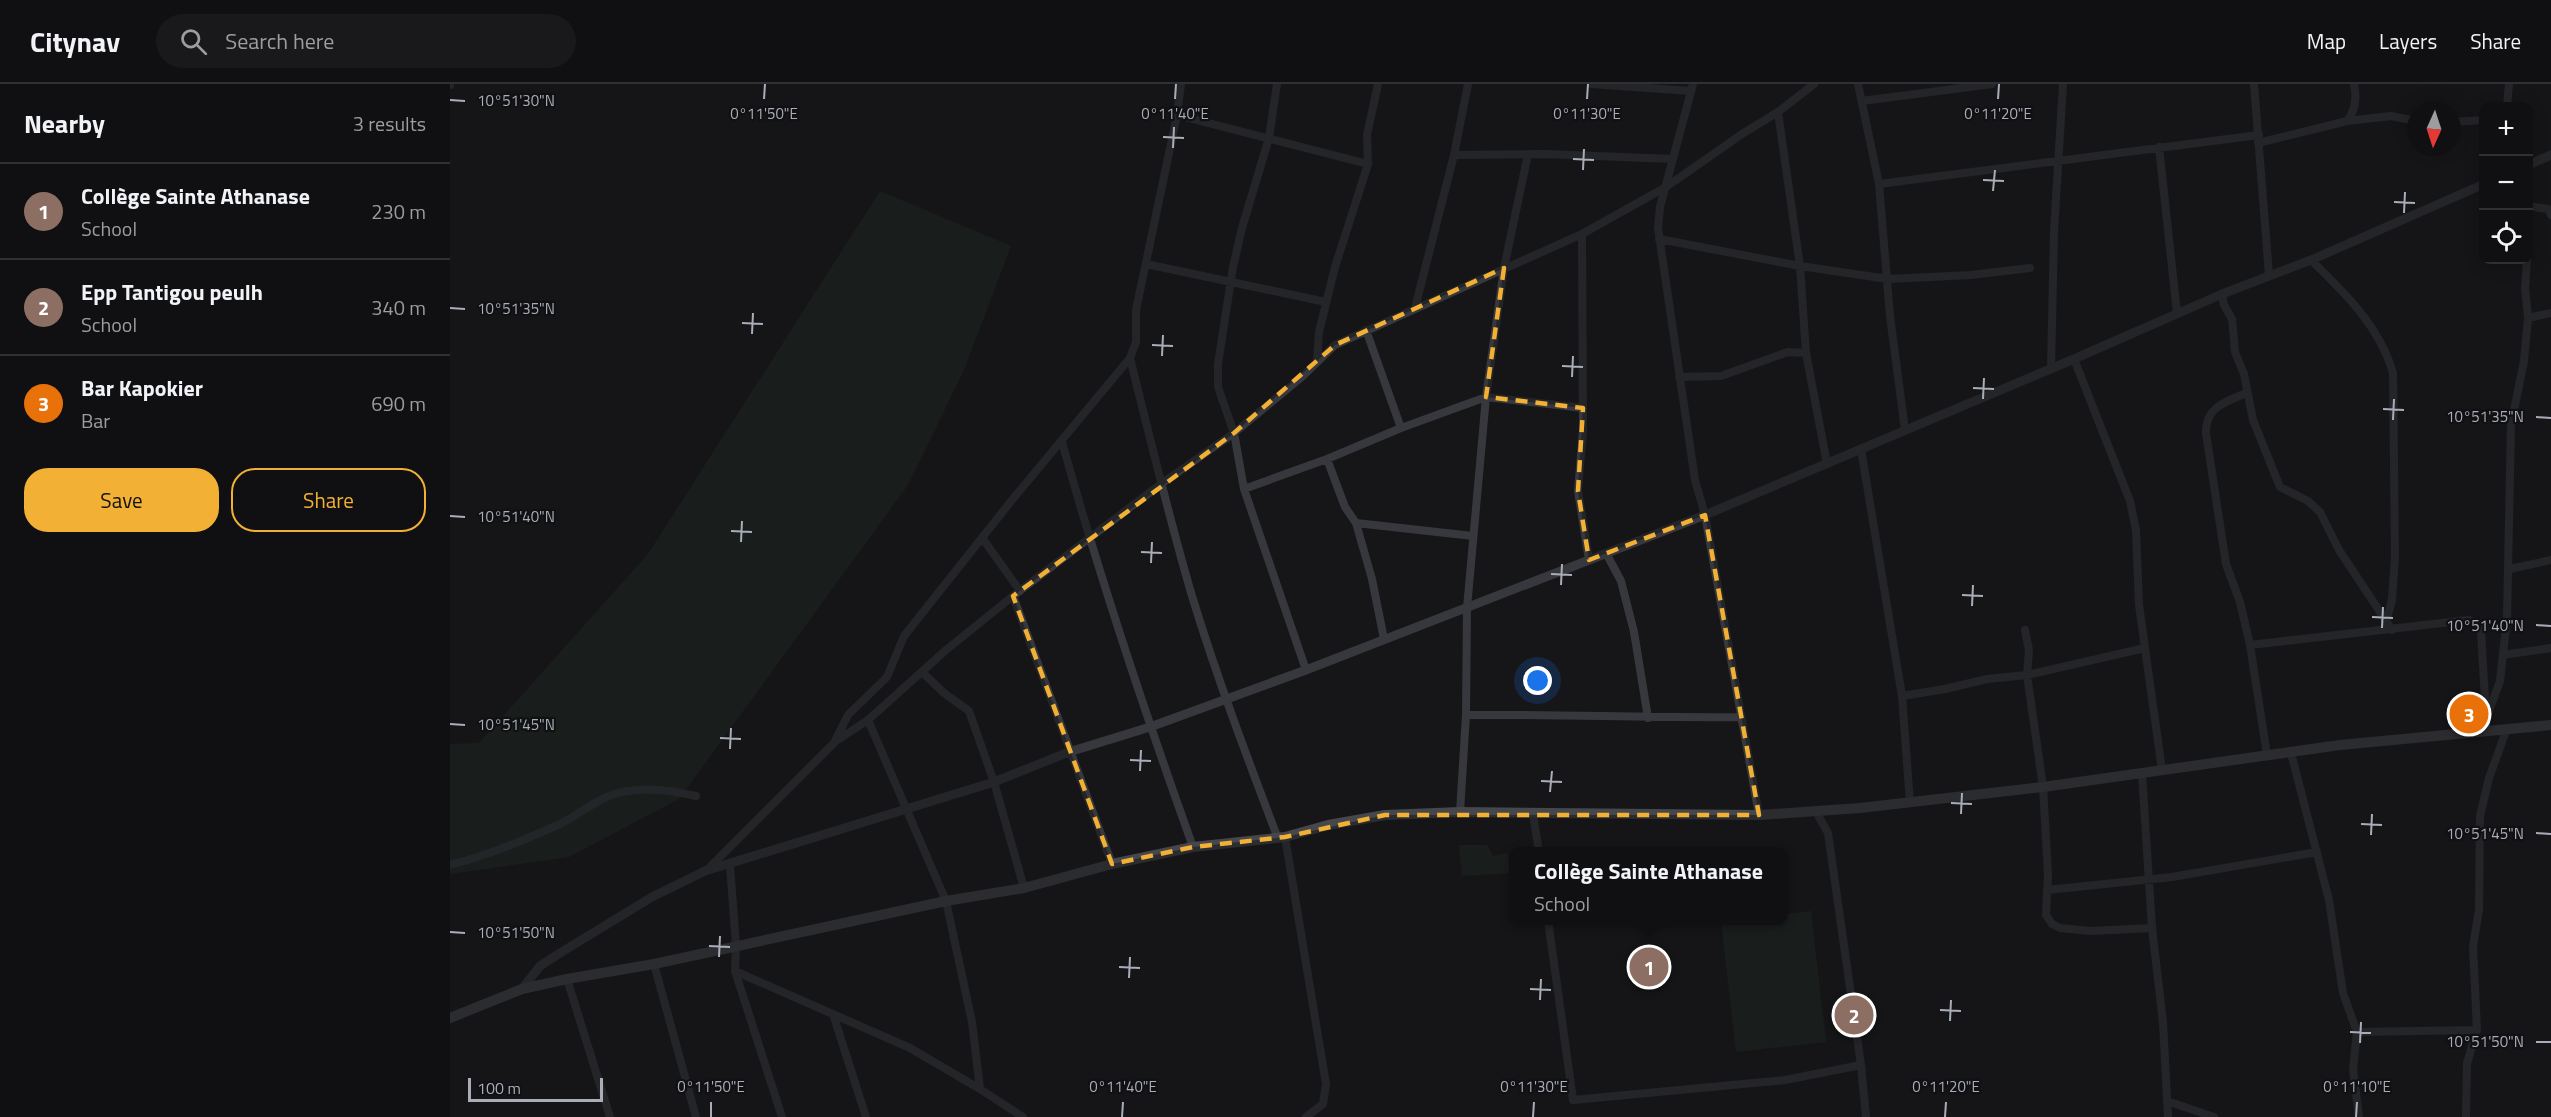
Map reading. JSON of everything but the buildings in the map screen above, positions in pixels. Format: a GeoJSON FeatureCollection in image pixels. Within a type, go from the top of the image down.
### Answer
{"type":"FeatureCollection","features":[{"type":"Feature","properties":{"kind":"main road"},"geometry":{"type":"LineString","coordinates":[[450,1018],[522,989],[567,979],[654,964],[946,901],[1024,888],[1112,864],[1193,847],[1281,837],[1328,825],[1385,815],[1460,812],[1759,815],[1910,803],[2142,774],[2340,745],[2551,725]]}},
{"type":"Feature","properties":{"kind":"street"},"geometry":{"type":"LineString","coordinates":[[836,741],[848,715],[887,677],[903,636],[1012,500],[1131,358],[1136,342],[1136,310],[1178,115],[1181,84]]}},
{"type":"Feature","properties":{"kind":"street"},"geometry":{"type":"LineString","coordinates":[[1277,84],[1269,138],[1242,228],[1230,282],[1218,364],[1218,387],[1234,432],[1244,489],[1306,670]]}},
{"type":"Feature","properties":{"kind":"street"},"geometry":{"type":"LineString","coordinates":[[1317,361],[1319,332],[1335,267],[1368,164],[1367,135],[1378,84]]}},
{"type":"Feature","properties":{"kind":"street"},"geometry":{"type":"LineString","coordinates":[[1415,308],[1454,155],[1468,84]]}},
{"type":"Feature","properties":{"kind":"street"},"geometry":{"type":"LineString","coordinates":[[1592,84],[1692,88],[1660,207],[1659,240],[1695,480],[1705,515],[1759,815]]}},
{"type":"Feature","properties":{"kind":"street"},"geometry":{"type":"LineString","coordinates":[[705,871],[836,741],[868,720],[1013,596],[1161,483],[1234,432],[1303,376],[1335,345],[1582,234],[1666,187],[1778,112],[1814,84]]}},
{"type":"Feature","properties":{"kind":"street"},"geometry":{"type":"LineString","coordinates":[[1858,84],[1879,184],[1890,316],[1905,430]]}},
{"type":"Feature","properties":{"kind":"street"},"geometry":{"type":"LineString","coordinates":[[1862,102],[1992,84]]}},
{"type":"Feature","properties":{"kind":"street"},"geometry":{"type":"LineString","coordinates":[[2051,369],[2051,301],[2063,84]]}},
{"type":"Feature","properties":{"kind":"street"},"geometry":{"type":"LineString","coordinates":[[2254,84],[2269,275]]}},
{"type":"Feature","properties":{"kind":"street"},"geometry":{"type":"LineString","coordinates":[[2347,121],[2354,113],[2354,84]]}},
{"type":"Feature","properties":{"kind":"street"},"geometry":{"type":"LineString","coordinates":[[2507,102],[2509,84]]}},
{"type":"Feature","properties":{"kind":"street"},"geometry":{"type":"LineString","coordinates":[[1778,112],[1800,266],[1806,352],[1827,464]]}},
{"type":"Feature","properties":{"kind":"street"},"geometry":{"type":"LineString","coordinates":[[1178,115],[1368,164]]}},
{"type":"Feature","properties":{"kind":"street"},"geometry":{"type":"LineString","coordinates":[[1879,184],[2159,147],[2259,139],[2347,121],[2391,116],[2407,119]]}},
{"type":"Feature","properties":{"kind":"street"},"geometry":{"type":"LineString","coordinates":[[2461,121],[2479,120]]}},
{"type":"Feature","properties":{"kind":"street"},"geometry":{"type":"LineString","coordinates":[[2159,147],[2177,313]]}},
{"type":"Feature","properties":{"kind":"street"},"geometry":{"type":"LineString","coordinates":[[1454,155],[1528,154],[1673,159]]}},
{"type":"Feature","properties":{"kind":"street"},"geometry":{"type":"LineString","coordinates":[[1460,812],[1466,715],[1467,608],[1486,398],[1504,268],[1528,154]]}},
{"type":"Feature","properties":{"kind":"street"},"geometry":{"type":"LineString","coordinates":[[2533,163],[2551,155]]}},
{"type":"Feature","properties":{"kind":"street"},"geometry":{"type":"LineString","coordinates":[[522,989],[540,966],[560,953],[642,903],[705,871],[994,782],[1069,752],[1150,728],[1467,608],[1705,515],[1861,450],[2222,294],[2312,260],[2479,186]]}},
{"type":"Feature","properties":{"kind":"street"},"geometry":{"type":"LineString","coordinates":[[2533,207],[2548,210],[2551,215]]}},
{"type":"Feature","properties":{"kind":"street"},"geometry":{"type":"LineString","coordinates":[[1582,234],[1583,408],[1578,491],[1589,560]]}},
{"type":"Feature","properties":{"kind":"street"},"geometry":{"type":"LineString","coordinates":[[1659,240],[1800,266],[1888,279],[1971,275],[2030,268]]}},
{"type":"Feature","properties":{"kind":"street"},"geometry":{"type":"LineString","coordinates":[[2312,260],[2351,299],[2388,356],[2393,373],[2395,556],[2392,600],[2386,622]]}},
{"type":"Feature","properties":{"kind":"street"},"geometry":{"type":"LineString","coordinates":[[1146,264],[1326,302]]}},
{"type":"Feature","properties":{"kind":"street"},"geometry":{"type":"LineString","coordinates":[[2488,714],[2500,681],[2503,655],[2510,569],[2511,425],[2524,361],[2528,318],[2525,288],[2527,264]]}},
{"type":"Feature","properties":{"kind":"street"},"geometry":{"type":"LineString","coordinates":[[2222,294],[2224,305],[2232,319],[2235,352],[2244,374],[2253,420],[2280,487],[2308,501],[2320,512],[2338,550],[2392,630]]}},
{"type":"Feature","properties":{"kind":"street"},"geometry":{"type":"LineString","coordinates":[[2528,318],[2551,314]]}},
{"type":"Feature","properties":{"kind":"street"},"geometry":{"type":"LineString","coordinates":[[1366,330],[1401,428]]}},
{"type":"Feature","properties":{"kind":"street"},"geometry":{"type":"LineString","coordinates":[[1679,377],[1721,376],[1788,352],[1806,352]]}},
{"type":"Feature","properties":{"kind":"street"},"geometry":{"type":"LineString","coordinates":[[1131,358],[1161,483],[1193,597],[1226,700],[1281,837],[1326,1084],[1323,1104],[1306,1117]]}},
{"type":"Feature","properties":{"kind":"street"},"geometry":{"type":"LineString","coordinates":[[2074,359],[2133,510],[2139,605],[2162,770]]}},
{"type":"Feature","properties":{"kind":"street"},"geometry":{"type":"LineString","coordinates":[[2246,393],[2212,409],[2205,422],[2226,564],[2240,602],[2250,645],[2267,755]]}},
{"type":"Feature","properties":{"kind":"street"},"geometry":{"type":"LineString","coordinates":[[1244,489],[1327,459],[1401,428],[1486,398],[1583,408]]}},
{"type":"Feature","properties":{"kind":"street"},"geometry":{"type":"LineString","coordinates":[[1062,442],[1089,539],[1150,728],[1193,847]]}},
{"type":"Feature","properties":{"kind":"street"},"geometry":{"type":"LineString","coordinates":[[1861,450],[1902,696],[1910,803]]}},
{"type":"Feature","properties":{"kind":"street"},"geometry":{"type":"LineString","coordinates":[[1327,459],[1345,507],[1356,523],[1372,579],[1384,639]]}},
{"type":"Feature","properties":{"kind":"street"},"geometry":{"type":"LineString","coordinates":[[1356,523],[1473,536]]}},
{"type":"Feature","properties":{"kind":"street"},"geometry":{"type":"LineString","coordinates":[[983,539],[1020,591]]}},
{"type":"Feature","properties":{"kind":"street"},"geometry":{"type":"LineString","coordinates":[[1606,553],[1621,581],[1634,632],[1648,718]]}},
{"type":"Feature","properties":{"kind":"street"},"geometry":{"type":"LineString","coordinates":[[2510,569],[2551,560]]}},
{"type":"Feature","properties":{"kind":"street"},"geometry":{"type":"LineString","coordinates":[[1013,596],[1112,864]]}},
{"type":"Feature","properties":{"kind":"street"},"geometry":{"type":"LineString","coordinates":[[2250,645],[2468,621],[2478,623],[2481,631],[2488,714],[2487,732]]}},
{"type":"Feature","properties":{"kind":"street"},"geometry":{"type":"LineString","coordinates":[[2025,630],[2029,650],[2027,675],[2043,787],[2046,915],[2052,924],[2060,928],[2091,931],[2152,928]]}},
{"type":"Feature","properties":{"kind":"street"},"geometry":{"type":"LineString","coordinates":[[1902,696],[1987,679],[2027,675],[2145,648]]}},
{"type":"Feature","properties":{"kind":"street"},"geometry":{"type":"LineString","coordinates":[[2503,655],[2551,648]]}},
{"type":"Feature","properties":{"kind":"street"},"geometry":{"type":"LineString","coordinates":[[922,672],[944,693],[969,711],[994,782],[1024,888]]}},
{"type":"Feature","properties":{"kind":"street"},"geometry":{"type":"LineString","coordinates":[[1466,715],[1740,717]]}},
{"type":"Feature","properties":{"kind":"street"},"geometry":{"type":"LineString","coordinates":[[868,720],[904,809],[946,901],[972,1023],[980,1089]]}},
{"type":"Feature","properties":{"kind":"street"},"geometry":{"type":"LineString","coordinates":[[2466,1117],[2467,1063],[2477,1030],[2474,946],[2479,910],[2480,816],[2489,778],[2506,731]]}},
{"type":"Feature","properties":{"kind":"street"},"geometry":{"type":"LineString","coordinates":[[2290,753],[2329,900],[2343,993],[2357,1032],[2353,1069],[2359,1117]]}},
{"type":"Feature","properties":{"kind":"street"},"geometry":{"type":"LineString","coordinates":[[2142,774],[2152,928],[2163,1022],[2168,1117]]}},
{"type":"Feature","properties":{"kind":"street"},"geometry":{"type":"LineString","coordinates":[[450,866],[488,855],[563,822],[597,801],[625,791],[657,788],[696,796]]}},
{"type":"Feature","properties":{"kind":"street"},"geometry":{"type":"LineString","coordinates":[[1815,810],[1828,833],[1861,1065],[1866,1117]]}},
{"type":"Feature","properties":{"kind":"street"},"geometry":{"type":"LineString","coordinates":[[1533,814],[1538,847]]}},
{"type":"Feature","properties":{"kind":"street"},"geometry":{"type":"LineString","coordinates":[[2047,890],[2150,879],[2317,852]]}},
{"type":"Feature","properties":{"kind":"street"},"geometry":{"type":"LineString","coordinates":[[730,865],[736,946],[735,971],[782,1117]]}},
{"type":"Feature","properties":{"kind":"street"},"geometry":{"type":"LineString","coordinates":[[1549,925],[1573,1100],[1785,1080],[1861,1065]]}},
{"type":"Feature","properties":{"kind":"street"},"geometry":{"type":"LineString","coordinates":[[654,964],[696,1117]]}},
{"type":"Feature","properties":{"kind":"street"},"geometry":{"type":"LineString","coordinates":[[735,971],[909,1048],[1023,1117]]}},
{"type":"Feature","properties":{"kind":"street"},"geometry":{"type":"LineString","coordinates":[[567,979],[610,1117]]}},
{"type":"Feature","properties":{"kind":"street"},"geometry":{"type":"LineString","coordinates":[[833,1014],[866,1117]]}},
{"type":"Feature","properties":{"kind":"street"},"geometry":{"type":"LineString","coordinates":[[2357,1032],[2477,1030]]}},
{"type":"Feature","properties":{"kind":"street"},"geometry":{"type":"LineString","coordinates":[[2167,1101],[2214,1117]]}},
{"type":"Feature","properties":{"kind":"highlighted area"},"geometry":{"type":"Polygon","coordinates":[[[1504,268],[1486,397],[1583,408],[1578,491],[1589,560],[1705,515],[1759,815],[1385,815],[1285,837],[1193,847],[1112,864],[1013,596],[1234,433],[1335,345],[1504,268]]]}},
{"type":"Feature","properties":{"kind":"shaded area"},"geometry":{"type":"Polygon","coordinates":[[[880,191],[1011,246],[964,370],[908,485],[679,799],[569,857],[450,874],[450,744],[479,743],[648,554],[880,191]]]}},
{"type":"Feature","properties":{"kind":"shaded area"},"geometry":{"type":"Polygon","coordinates":[[[1459,845],[1487,845],[1493,856],[1508,853],[1509,873],[1462,876],[1459,845]]]}},
{"type":"Feature","properties":{"kind":"shaded area"},"geometry":{"type":"Polygon","coordinates":[[[1811,911],[1826,1042],[1736,1052],[1721,925],[1788,925],[1788,914],[1811,911]]]}},
{"type":"Feature","properties":{"kind":"place","name":"Bar Kapokier"},"geometry":{"type":"Point","coordinates":[2469,714]}},
{"type":"Feature","properties":{"kind":"place","name":"Collège Sainte Athanase"},"geometry":{"type":"Point","coordinates":[1649,967]}},
{"type":"Feature","properties":{"kind":"place","name":"Epp Tantigou peulh"},"geometry":{"type":"Point","coordinates":[1854,1015]}}]}
